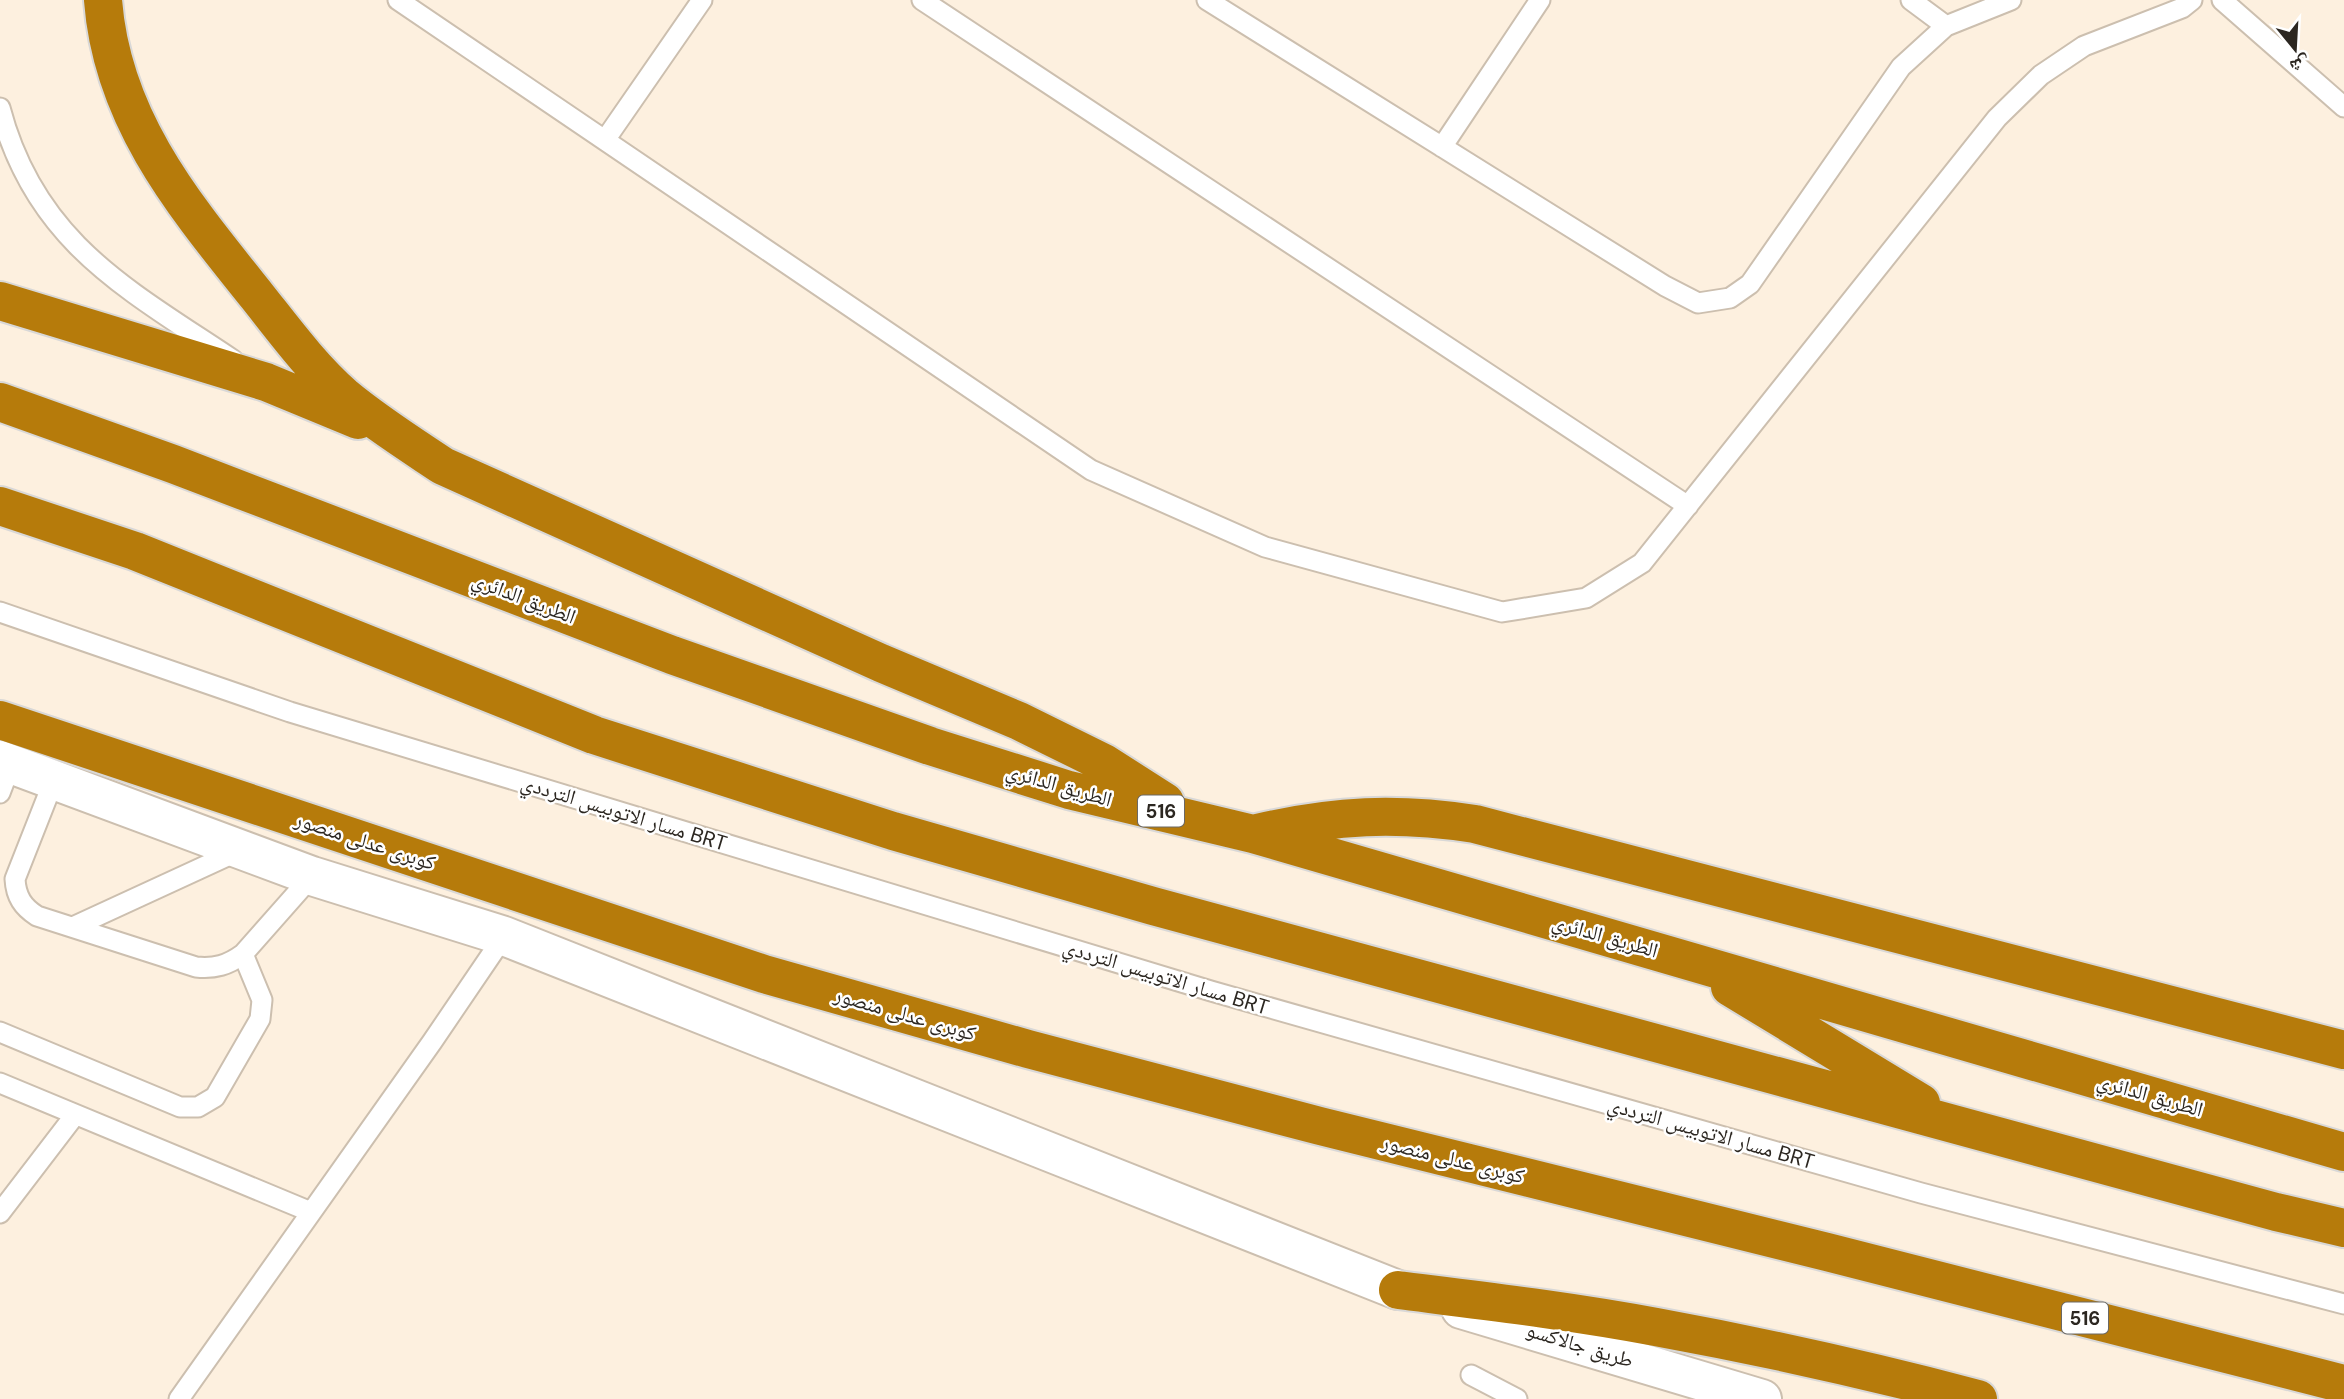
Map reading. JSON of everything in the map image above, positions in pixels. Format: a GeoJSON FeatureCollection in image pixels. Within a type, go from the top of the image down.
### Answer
{"type":"FeatureCollection","features":[{"type":"Feature","properties":{"kind":"highway"},"geometry":{"type":"LineString","coordinates":[[103,0],[113,60],[130,110],[157,162],[230,262],[311,363],[344,396],[393,433],[443,466],[881,663],[1019,721],[1104,763],[1190,818]]}},
{"type":"Feature","properties":{"kind":"highway"},"geometry":{"type":"LineString","coordinates":[[0,300],[266,382],[393,433]]}},
{"type":"Feature","properties":{"kind":"highway","name":"الطريق الدائري"},"geometry":{"type":"LineString","coordinates":[[0,402],[173,464],[672,655],[891,732],[1069,790],[1253,834],[2344,1152]]}},
{"type":"Feature","properties":{"kind":"highway"},"geometry":{"type":"LineString","coordinates":[[0,506],[135,551],[594,735],[881,827],[1101,891],[1959,1126],[2344,1228]]}},
{"type":"Feature","properties":{"kind":"highway","name":"كوبرى عدلى منصور"},"geometry":{"type":"LineString","coordinates":[[0,720],[778,977],[1028,1049],[1320,1126],[2344,1384]]}},
{"type":"Feature","properties":{"kind":"highway"},"geometry":{"type":"LineString","coordinates":[[1253,834],[1296,824],[1350,817],[1429,817],[1475,824],[2344,1050]]}},
{"type":"Feature","properties":{"kind":"highway"},"geometry":{"type":"LineString","coordinates":[[1685,960],[1959,1126]]}},
{"type":"Feature","properties":{"kind":"highway"},"geometry":{"type":"LineString","coordinates":[[1398,1290],[1527,1306],[1654,1326],[1776,1350],[1978,1399]]}},
{"type":"Feature","properties":{"kind":"main road","name":"طريق جالاكسو"},"geometry":{"type":"LineString","coordinates":[[4,773],[54,780],[312,876],[503,936],[1398,1290],[1762,1399]]}},
{"type":"Feature","properties":{"kind":"lane"},"geometry":{"type":"LineString","coordinates":[[398,0],[1091,470],[1265,547],[1502,612],[1586,598],[1642,563],[1997,118],[2041,75],[2084,46],[2182,8],[2192,0]]}},
{"type":"Feature","properties":{"kind":"lane"},"geometry":{"type":"LineString","coordinates":[[605,140],[702,0]]}},
{"type":"Feature","properties":{"kind":"lane"},"geometry":{"type":"LineString","coordinates":[[922,0],[1688,506]]}},
{"type":"Feature","properties":{"kind":"lane"},"geometry":{"type":"LineString","coordinates":[[1207,0],[1665,286],[1698,303],[1730,298],[1750,284],[1901,67],[1946,26],[2011,0]]}},
{"type":"Feature","properties":{"kind":"lane"},"geometry":{"type":"LineString","coordinates":[[1442,147],[1540,0]]}},
{"type":"Feature","properties":{"kind":"lane"},"geometry":{"type":"LineString","coordinates":[[1911,0],[1946,26]]}},
{"type":"Feature","properties":{"kind":"lane"},"geometry":{"type":"LineString","coordinates":[[2222,0],[2344,107]]}},
{"type":"Feature","properties":{"kind":"lane"},"geometry":{"type":"LineString","coordinates":[[0,108],[6,131],[24,173],[42,204],[80,250],[116,281],[266,382]]}},
{"type":"Feature","properties":{"kind":"lane","name":"مسار الاتوبيس الترددي BRT"},"geometry":{"type":"LineString","coordinates":[[0,611],[290,712],[1211,991],[1921,1193],[2344,1304]]}},
{"type":"Feature","properties":{"kind":"lane"},"geometry":{"type":"LineString","coordinates":[[54,780],[15,879],[16,891],[28,910],[37,916],[196,967],[208,968],[221,966],[243,954],[312,876]]}},
{"type":"Feature","properties":{"kind":"lane"},"geometry":{"type":"LineString","coordinates":[[73,927],[241,849]]}},
{"type":"Feature","properties":{"kind":"lane"},"geometry":{"type":"LineString","coordinates":[[179,1399],[432,1042],[503,936]]}},
{"type":"Feature","properties":{"kind":"lane"},"geometry":{"type":"LineString","coordinates":[[0,1032],[180,1107],[198,1107],[215,1097],[260,1019],[262,1000],[243,954]]}},
{"type":"Feature","properties":{"kind":"lane"},"geometry":{"type":"LineString","coordinates":[[0,1083],[311,1212]]}},
{"type":"Feature","properties":{"kind":"lane"},"geometry":{"type":"LineString","coordinates":[[0,1213],[75,1115]]}},
{"type":"Feature","properties":{"kind":"lane"},"geometry":{"type":"LineString","coordinates":[[1471,1375],[1517,1399]]}}]}
